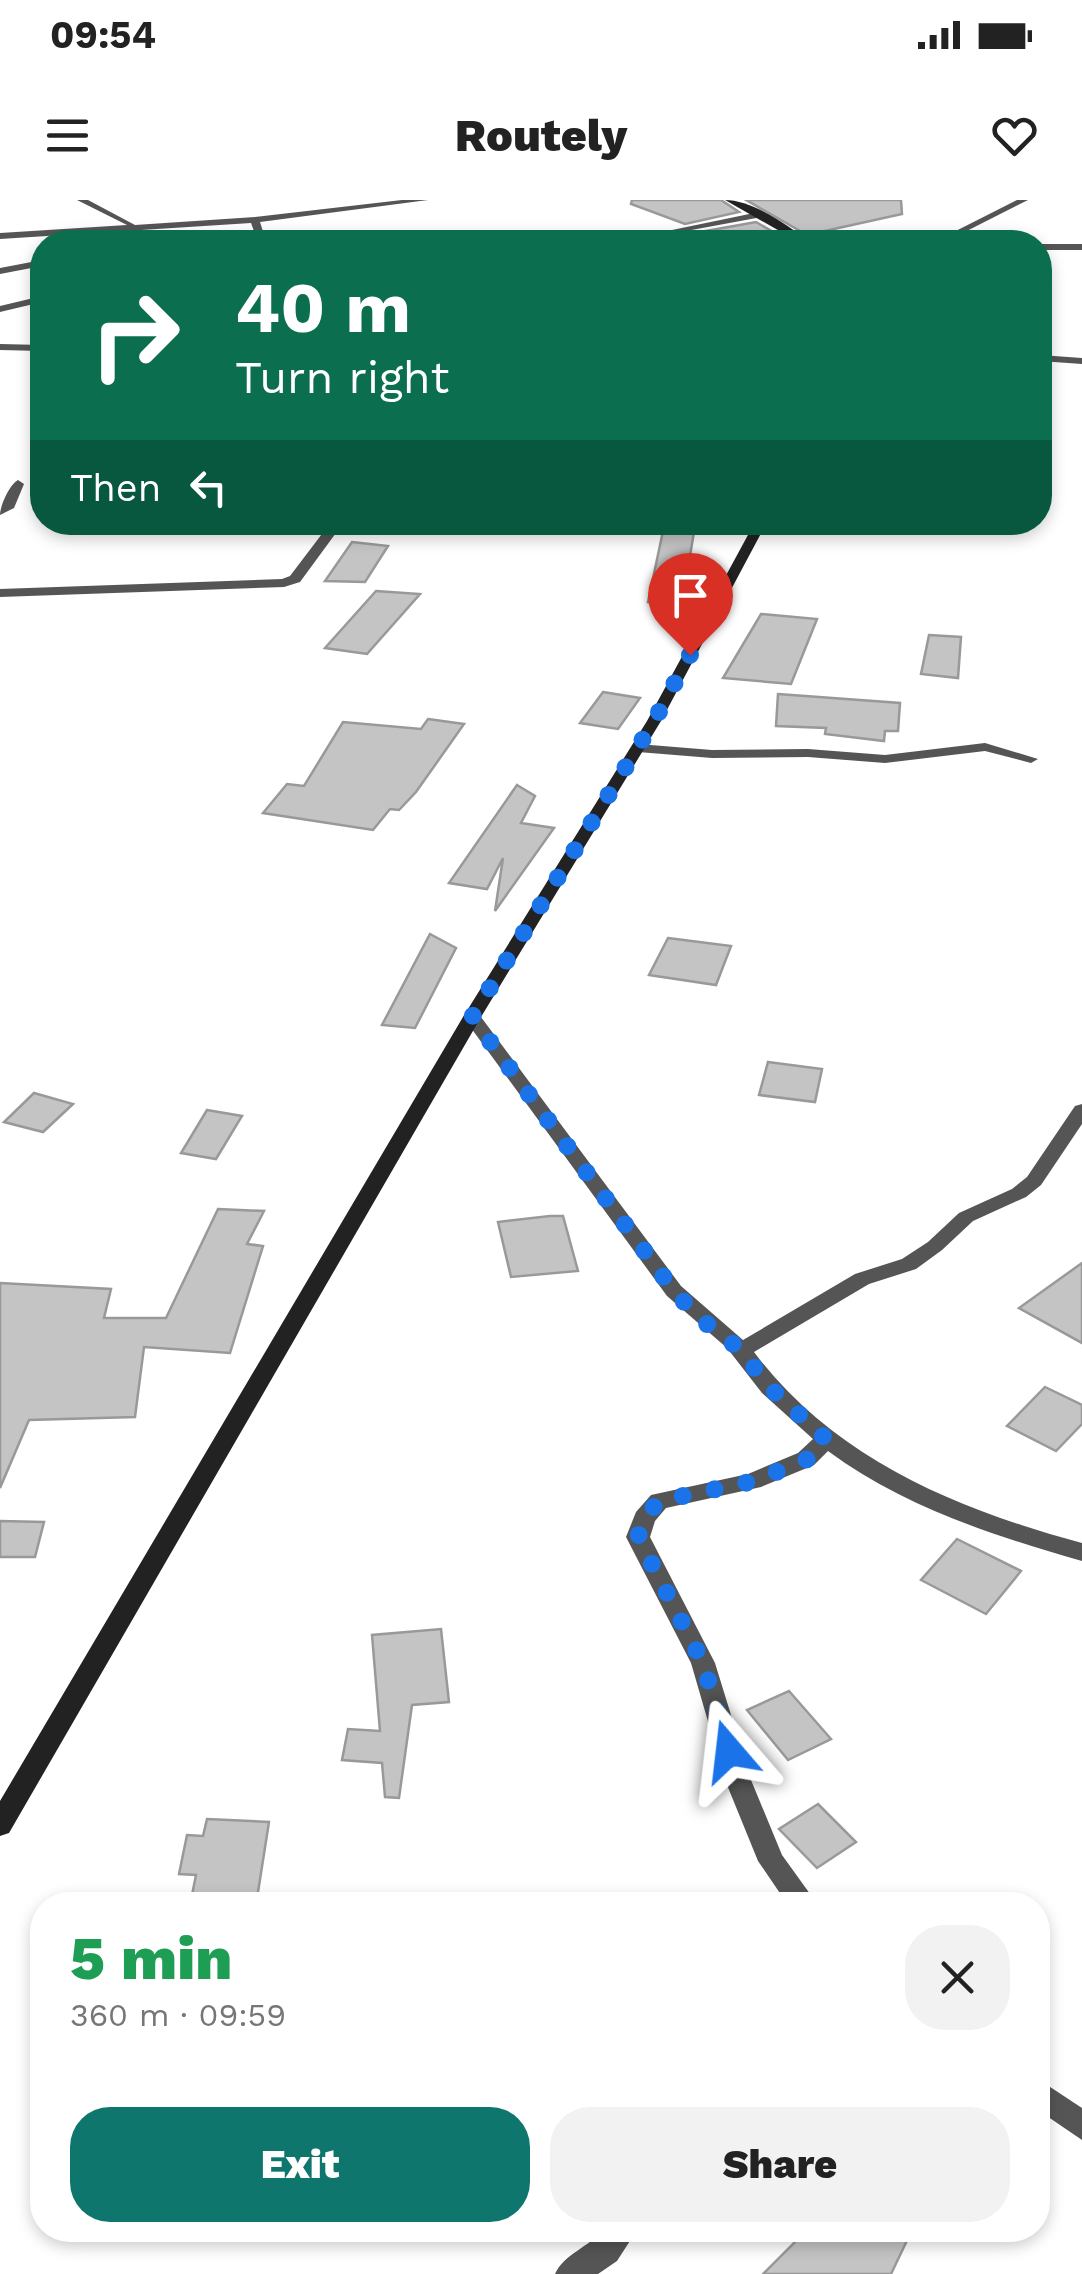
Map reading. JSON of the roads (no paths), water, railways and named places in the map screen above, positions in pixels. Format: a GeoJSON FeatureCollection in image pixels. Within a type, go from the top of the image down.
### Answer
{"type":"FeatureCollection","features":[{"type":"Feature","properties":{"kind":"street"},"geometry":{"type":"LineString","coordinates":[[81,200],[140,230]]}},
{"type":"Feature","properties":{"kind":"street"},"geometry":{"type":"LineString","coordinates":[[91,230],[255,220],[424,200]]}},
{"type":"Feature","properties":{"kind":"street"},"geometry":{"type":"LineString","coordinates":[[729,200],[784,230]]}},
{"type":"Feature","properties":{"kind":"street"},"geometry":{"type":"LineString","coordinates":[[963,230],[1024,200]]}},
{"type":"Feature","properties":{"kind":"street"},"geometry":{"type":"LineString","coordinates":[[677,230],[759,215]]}},
{"type":"Feature","properties":{"kind":"street"},"geometry":{"type":"LineString","coordinates":[[255,220],[258,230]]}},
{"type":"Feature","properties":{"kind":"street"},"geometry":{"type":"LineString","coordinates":[[0,236],[30,234]]}},
{"type":"Feature","properties":{"kind":"street"},"geometry":{"type":"LineString","coordinates":[[1052,247],[1082,247]]}},
{"type":"Feature","properties":{"kind":"street"},"geometry":{"type":"LineString","coordinates":[[0,271],[30,265]]}},
{"type":"Feature","properties":{"kind":"street"},"geometry":{"type":"LineString","coordinates":[[0,309],[30,302]]}},
{"type":"Feature","properties":{"kind":"street"},"geometry":{"type":"LineString","coordinates":[[0,347],[30,348]]}},
{"type":"Feature","properties":{"kind":"street"},"geometry":{"type":"LineString","coordinates":[[1052,359],[1082,361]]}},
{"type":"Feature","properties":{"kind":"street"},"geometry":{"type":"LineString","coordinates":[[0,511],[8,508],[18,484]]}},
{"type":"Feature","properties":{"kind":"street"},"geometry":{"type":"LineString","coordinates":[[0,593],[284,583],[295,579],[328,535]]}},
{"type":"Feature","properties":{"kind":"street"},"geometry":{"type":"LineString","coordinates":[[0,1825],[472,1017],[638,748],[754,535]]}},
{"type":"Feature","properties":{"kind":"street"},"geometry":{"type":"LineString","coordinates":[[638,748],[712,754],[808,752],[884,759],[984,747],[1030,758]]}},
{"type":"Feature","properties":{"kind":"street"},"geometry":{"type":"LineString","coordinates":[[472,1017],[674,1291],[698,1317],[741,1350],[768,1386],[826,1439],[880,1478],[924,1498],[1026,1538],[1082,1552]]}},
{"type":"Feature","properties":{"kind":"street"},"geometry":{"type":"LineString","coordinates":[[741,1350],[862,1279],[909,1264],[966,1216],[1019,1193],[1034,1181],[1082,1110]]}},
{"type":"Feature","properties":{"kind":"street"},"geometry":{"type":"LineString","coordinates":[[794,1892],[771,1861],[738,1780],[703,1663],[638,1537],[644,1518],[659,1501],[754,1481],[806,1460],[826,1439]]}},
{"type":"Feature","properties":{"kind":"street"},"geometry":{"type":"LineString","coordinates":[[1050,2102],[1082,2126]]}},
{"type":"Feature","properties":{"kind":"street"},"geometry":{"type":"LineString","coordinates":[[570,2274],[612,2242]]}}]}
